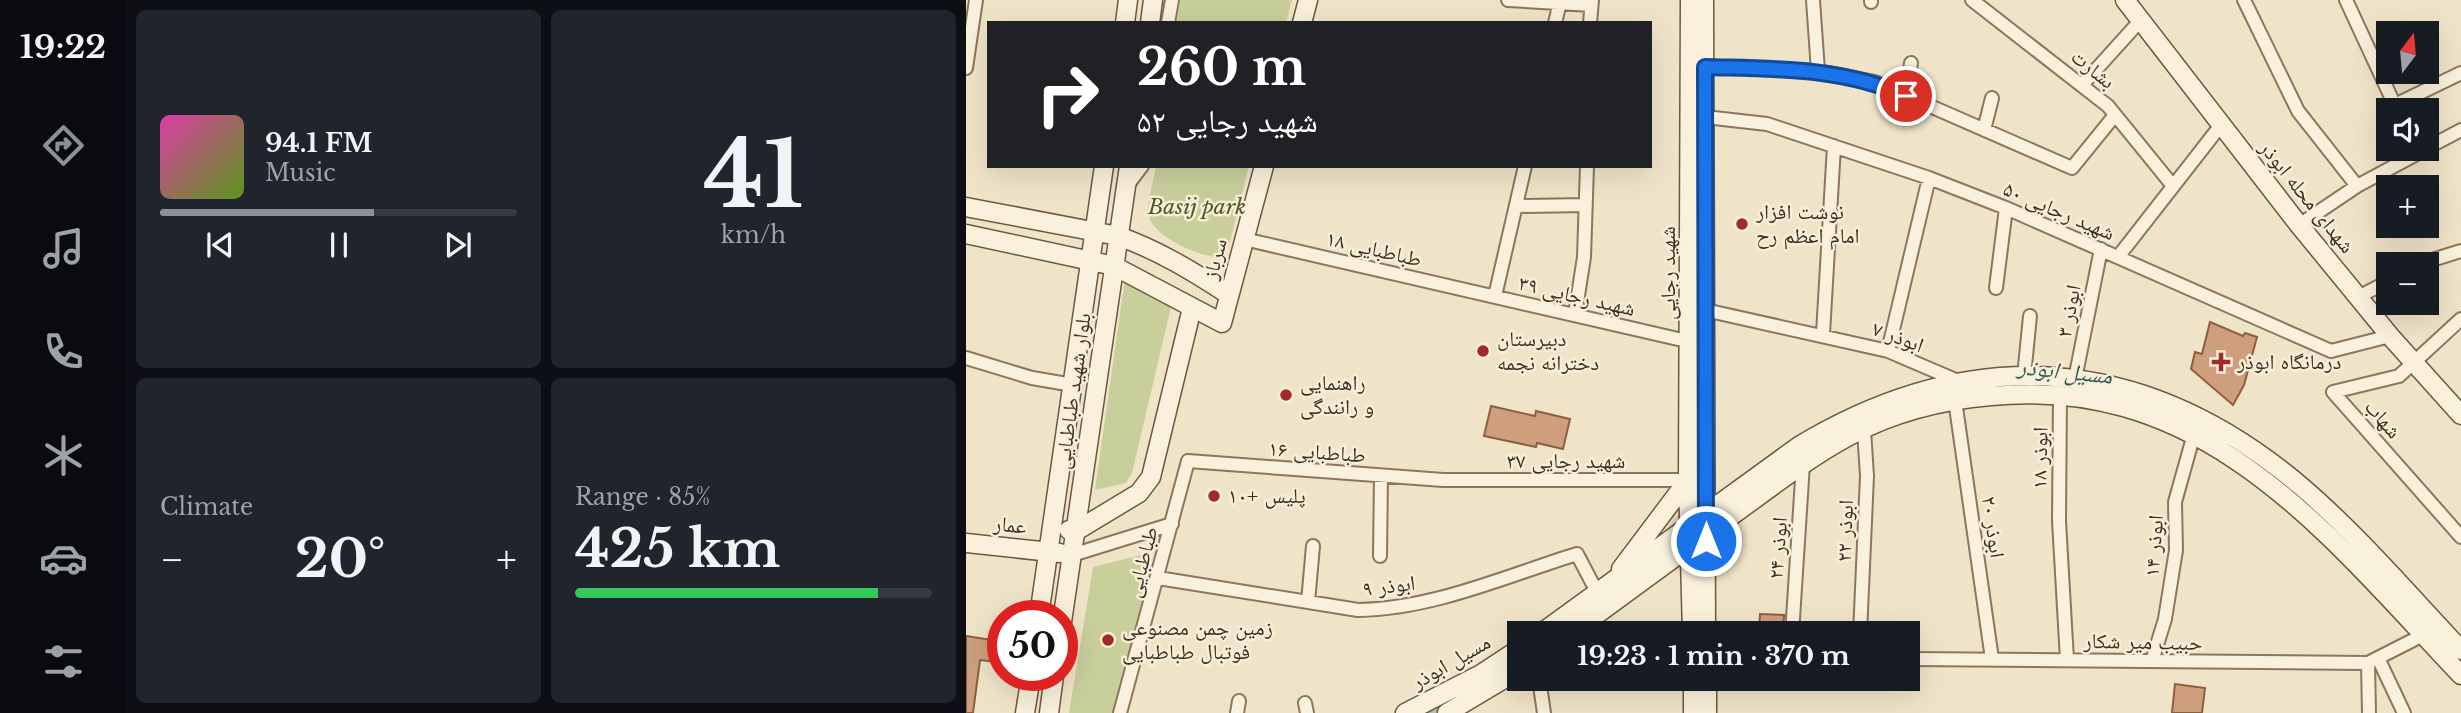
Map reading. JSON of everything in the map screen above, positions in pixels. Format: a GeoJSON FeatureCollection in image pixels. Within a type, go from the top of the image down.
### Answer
{"type":"FeatureCollection","features":[{"type":"Feature","properties":{"kind":"street"},"geometry":{"type":"LineString","coordinates":[[966,68],[976,0]]}},
{"type":"Feature","properties":{"kind":"street"},"geometry":{"type":"LineString","coordinates":[[1125,21],[1128,0]]}},
{"type":"Feature","properties":{"kind":"street"},"geometry":{"type":"LineString","coordinates":[[1150,21],[1153,0]]}},
{"type":"Feature","properties":{"kind":"street"},"geometry":{"type":"LineString","coordinates":[[1168,21],[1172,0]]}},
{"type":"Feature","properties":{"kind":"street"},"geometry":{"type":"LineString","coordinates":[[1303,21],[1308,0]]}},
{"type":"Feature","properties":{"kind":"street"},"geometry":{"type":"LineString","coordinates":[[1508,0],[1591,2],[1591,21]]}},
{"type":"Feature","properties":{"kind":"street","name":"شهید رجایی"},"geometry":{"type":"LineString","coordinates":[[1690,0],[1691,342],[1688,480],[1699,530]]}},
{"type":"Feature","properties":{"kind":"street","name":"شهید رجایی"},"geometry":{"type":"LineString","coordinates":[[1699,530],[1705,310],[1704,0]]}},
{"type":"Feature","properties":{"kind":"street"},"geometry":{"type":"LineString","coordinates":[[1813,0],[1818,71]]}},
{"type":"Feature","properties":{"kind":"street","name":"بشارت"},"geometry":{"type":"LineString","coordinates":[[1972,0],[2083,84],[2115,115],[2173,186]]}},
{"type":"Feature","properties":{"kind":"street","name":"شهدای محله ابوذر"},"geometry":{"type":"LineString","coordinates":[[2125,0],[2139,22],[2358,298],[2461,415]]}},
{"type":"Feature","properties":{"kind":"street"},"geometry":{"type":"LineString","coordinates":[[2244,0],[2298,111],[2357,186]]}},
{"type":"Feature","properties":{"kind":"street"},"geometry":{"type":"LineString","coordinates":[[2346,0],[2391,98]]}},
{"type":"Feature","properties":{"kind":"street"},"geometry":{"type":"LineString","coordinates":[[1555,21],[1560,2]]}},
{"type":"Feature","properties":{"kind":"street"},"geometry":{"type":"LineString","coordinates":[[2083,84],[2139,22]]}},
{"type":"Feature","properties":{"kind":"street"},"geometry":{"type":"LineString","coordinates":[[1906,96],[1911,63]]}},
{"type":"Feature","properties":{"kind":"street"},"geometry":{"type":"LineString","coordinates":[[1705,67],[1818,71],[1875,82],[2072,168],[2115,115]]}},
{"type":"Feature","properties":{"kind":"street"},"geometry":{"type":"LineString","coordinates":[[2415,98],[2461,74]]}},
{"type":"Feature","properties":{"kind":"street"},"geometry":{"type":"LineString","coordinates":[[1984,130],[1992,98]]}},
{"type":"Feature","properties":{"kind":"street","name":"شهید رجایی ۵۰"},"geometry":{"type":"LineString","coordinates":[[1705,117],[1767,124],[1929,178],[2006,208],[2330,351],[2389,336]]}},
{"type":"Feature","properties":{"kind":"street"},"geometry":{"type":"LineString","coordinates":[[2118,257],[2221,125]]}},
{"type":"Feature","properties":{"kind":"street"},"geometry":{"type":"LineString","coordinates":[[2439,141],[2461,130]]}},
{"type":"Feature","properties":{"kind":"street"},"geometry":{"type":"LineString","coordinates":[[1823,334],[1834,146]]}},
{"type":"Feature","properties":{"kind":"street"},"geometry":{"type":"LineString","coordinates":[[2299,225],[2357,186],[2401,161]]}},
{"type":"Feature","properties":{"kind":"street","name":"بلوار شهید طباطبایی"},"geometry":{"type":"LineString","coordinates":[[1042,600],[1104,168]]}},
{"type":"Feature","properties":{"kind":"street","name":"بلوار شهید طباطبایی"},"geometry":{"type":"LineString","coordinates":[[1065,600],[1129,168]]}},
{"type":"Feature","properties":{"kind":"street"},"geometry":{"type":"LineString","coordinates":[[1125,188],[1140,168]]}},
{"type":"Feature","properties":{"kind":"street","name":"سرباز"},"geometry":{"type":"LineString","coordinates":[[1192,308],[1222,323],[1263,168]]}},
{"type":"Feature","properties":{"kind":"street"},"geometry":{"type":"LineString","coordinates":[[1494,296],[1517,206],[1523,168]]}},
{"type":"Feature","properties":{"kind":"street"},"geometry":{"type":"LineString","coordinates":[[1575,315],[1584,257],[1587,168]]}},
{"type":"Feature","properties":{"kind":"street"},"geometry":{"type":"LineString","coordinates":[[1888,351],[1929,178]]}},
{"type":"Feature","properties":{"kind":"street"},"geometry":{"type":"LineString","coordinates":[[1517,206],[1586,205]]}},
{"type":"Feature","properties":{"kind":"street"},"geometry":{"type":"LineString","coordinates":[[966,207],[1118,236],[1202,277],[1229,295]]}},
{"type":"Feature","properties":{"kind":"street"},"geometry":{"type":"LineString","coordinates":[[1996,288],[2006,208]]}},
{"type":"Feature","properties":{"kind":"street"},"geometry":{"type":"LineString","coordinates":[[966,234],[1114,266],[1192,308],[1151,477],[1139,493],[1076,531],[1052,529]]}},
{"type":"Feature","properties":{"kind":"street","name":"طباطبایی ۱۸"},"geometry":{"type":"LineString","coordinates":[[1244,239],[1494,296]]}},
{"type":"Feature","properties":{"kind":"street","name":"ابوذر ۳"},"geometry":{"type":"LineString","coordinates":[[2075,379],[2101,249]]}},
{"type":"Feature","properties":{"kind":"street"},"geometry":{"type":"LineString","coordinates":[[2439,258],[2461,251]]}},
{"type":"Feature","properties":{"kind":"street"},"geometry":{"type":"LineString","coordinates":[[2358,298],[2376,288]]}},
{"type":"Feature","properties":{"kind":"street","name":"شهید رجایی ۳۹"},"geometry":{"type":"LineString","coordinates":[[1494,296],[1691,342]]}},
{"type":"Feature","properties":{"kind":"street","name":"ابوذر ۷"},"geometry":{"type":"LineString","coordinates":[[1705,310],[1823,334],[1888,351],[1958,381]]}},
{"type":"Feature","properties":{"kind":"street"},"geometry":{"type":"LineString","coordinates":[[2024,376],[2030,316]]}},
{"type":"Feature","properties":{"kind":"street"},"geometry":{"type":"LineString","coordinates":[[2415,363],[2461,319]]}},
{"type":"Feature","properties":{"kind":"street"},"geometry":{"type":"LineString","coordinates":[[966,358],[1032,378],[1073,385]]}},
{"type":"Feature","properties":{"kind":"street","name":"شهاب"},"geometry":{"type":"LineString","coordinates":[[2415,363],[2399,376],[2333,392],[2461,537]]}},
{"type":"Feature","properties":{"kind":"street"},"geometry":{"type":"LineString","coordinates":[[1586,621],[1799,446],[1842,421],[1891,399],[1958,381],[2024,376],[2075,379],[2125,389],[2165,402],[2210,422],[2302,487],[2343,526],[2461,650]]}},
{"type":"Feature","properties":{"kind":"street"},"geometry":{"type":"LineString","coordinates":[[1558,621],[1603,588],[1803,464],[1864,430],[1897,415],[1955,400],[2020,393],[2121,405],[2194,434],[2246,466],[2302,509],[2461,675]]}},
{"type":"Feature","properties":{"kind":"street","name":"ابوذر ۱۸"},"geometry":{"type":"LineString","coordinates":[[2060,396],[2059,521],[2067,660]]}},
{"type":"Feature","properties":{"kind":"street","name":"ابوذر ۲۰"},"geometry":{"type":"LineString","coordinates":[[1955,400],[1992,659]]}},
{"type":"Feature","properties":{"kind":"street","name":"ابوذر ۲۲"},"geometry":{"type":"LineString","coordinates":[[1861,621],[1867,476],[1864,430]]}},
{"type":"Feature","properties":{"kind":"street","name":"ابوذر ۱۴"},"geometry":{"type":"LineString","coordinates":[[2152,661],[2165,619],[2176,550],[2175,502],[2194,434]]}},
{"type":"Feature","properties":{"kind":"street","name":"طباطبایی ۱۶"},"geometry":{"type":"LineString","coordinates":[[1188,461],[1443,480]]}},
{"type":"Feature","properties":{"kind":"street","name":"طباطبایی"},"geometry":{"type":"LineString","coordinates":[[1120,713],[1188,461]]}},
{"type":"Feature","properties":{"kind":"street","name":"ابوذر ۲۴"},"geometry":{"type":"LineString","coordinates":[[1793,621],[1803,464]]}},
{"type":"Feature","properties":{"kind":"street"},"geometry":{"type":"LineString","coordinates":[[1380,556],[1381,476]]}},
{"type":"Feature","properties":{"kind":"street","name":"شهید رجایی ۳۷"},"geometry":{"type":"LineString","coordinates":[[1443,480],[1688,480]]}},
{"type":"Feature","properties":{"kind":"street"},"geometry":{"type":"LineString","coordinates":[[1603,588],[1688,480]]}},
{"type":"Feature","properties":{"kind":"street"},"geometry":{"type":"LineString","coordinates":[[1072,555],[1172,524]]}},
{"type":"Feature","properties":{"kind":"street"},"geometry":{"type":"LineString","coordinates":[[1693,621],[1699,530]]}},
{"type":"Feature","properties":{"kind":"street"},"geometry":{"type":"LineString","coordinates":[[1699,530],[1705,621]]}},
{"type":"Feature","properties":{"kind":"street","name":"عمار"},"geometry":{"type":"LineString","coordinates":[[966,543],[1072,555]]}},
{"type":"Feature","properties":{"kind":"street"},"geometry":{"type":"LineString","coordinates":[[1308,602],[1313,546]]}},
{"type":"Feature","properties":{"kind":"street","name":"ابوذر ۹"},"geometry":{"type":"LineString","coordinates":[[1158,578],[1358,610],[1385,610],[1424,603],[1577,554],[1603,588]]}},
{"type":"Feature","properties":{"kind":"street"},"geometry":{"type":"LineString","coordinates":[[2373,660],[2423,635]]}},
{"type":"Feature","properties":{"kind":"street","name":"مسیل ابوذر"},"geometry":{"type":"LineString","coordinates":[[1405,713],[1448,692],[1507,656]]}},
{"type":"Feature","properties":{"kind":"street","name":"حبیب میر شکار"},"geometry":{"type":"LineString","coordinates":[[1920,659],[2373,660]]}},
{"type":"Feature","properties":{"kind":"street"},"geometry":{"type":"LineString","coordinates":[[2369,713],[2373,660]]}},
{"type":"Feature","properties":{"kind":"street"},"geometry":{"type":"LineString","coordinates":[[2373,660],[2404,713]]}},
{"type":"Feature","properties":{"kind":"street","name":"مسیل ابوذر"},"geometry":{"type":"LineString","coordinates":[[1447,713],[1507,677]]}},
{"type":"Feature","properties":{"kind":"street"},"geometry":{"type":"LineString","coordinates":[[1025,713],[1029,691]]}},
{"type":"Feature","properties":{"kind":"street"},"geometry":{"type":"LineString","coordinates":[[1049,713],[1052,691]]}},
{"type":"Feature","properties":{"kind":"street"},"geometry":{"type":"LineString","coordinates":[[1541,691],[1544,712]]}},
{"type":"Feature","properties":{"kind":"street"},"geometry":{"type":"LineString","coordinates":[[1693,691],[1693,713]]}},
{"type":"Feature","properties":{"kind":"street"},"geometry":{"type":"LineString","coordinates":[[1707,691],[1707,713]]}},
{"type":"Feature","properties":{"kind":"green space"},"geometry":{"type":"Polygon","coordinates":[[[1180,0],[1292,0],[1287,21],[1177,21],[1180,0]]]}},
{"type":"Feature","properties":{"kind":"green space","name":"Basij park"},"geometry":{"type":"Polygon","coordinates":[[[1156,168],[1248,168],[1229,246],[1221,257],[1191,250],[1168,238],[1152,224],[1149,204],[1156,168]]]}},
{"type":"Feature","properties":{"kind":"green space"},"geometry":{"type":"Polygon","coordinates":[[[1125,278],[1171,307],[1132,473],[1126,483],[1095,490],[1125,278]]]}},
{"type":"Feature","properties":{"kind":"green space","name":"زمین چمن مصنوعی فوتبال طباطبایی"},"geometry":{"type":"Polygon","coordinates":[[[1141,555],[1152,560],[1118,713],[1069,713],[1073,691],[1078,691],[1078,658],[1093,567],[1141,555]]]}},
{"type":"Feature","properties":{"kind":"building","name":"درمانگاه ابوذر"},"geometry":{"type":"Polygon","coordinates":[[[2210,322],[2243,336],[2245,333],[2257,337],[2244,385],[2233,405],[2191,369],[2195,352],[2202,354],[2210,322]]]}},
{"type":"Feature","properties":{"kind":"building"},"geometry":{"type":"Polygon","coordinates":[[[1491,406],[1535,416],[1536,411],[1570,419],[1563,449],[1537,443],[1536,447],[1484,436],[1491,406]]]}},
{"type":"Feature","properties":{"kind":"building"},"geometry":{"type":"Polygon","coordinates":[[[1760,614],[1784,615],[1784,621],[1760,621],[1760,614]]]}},
{"type":"Feature","properties":{"kind":"building"},"geometry":{"type":"Polygon","coordinates":[[[966,636],[987,639],[987,661],[980,660],[973,713],[966,713],[966,636]]]}},
{"type":"Feature","properties":{"kind":"building"},"geometry":{"type":"Polygon","coordinates":[[[2175,684],[2205,688],[2202,713],[2172,713],[2175,684]]]}},
{"type":"Feature","properties":{"kind":"waterway","name":"مسیل ابوذر"},"geometry":{"type":"LineString","coordinates":[[2026,385],[2090,393],[2149,408],[2204,431],[2260,465]]}},
{"type":"Feature","properties":{"kind":"waterway","name":"مسیل ابوذر"},"geometry":{"type":"LineString","coordinates":[[2299,495],[2333,530]]}},
{"type":"Feature","properties":{"kind":"waterway","name":"مسیل ابوذر"},"geometry":{"type":"LineString","coordinates":[[1573,621],[1586,611]]}},
{"type":"Feature","properties":{"kind":"waterway","name":"مسیل ابوذر"},"geometry":{"type":"LineString","coordinates":[[1426,711],[1469,690]]}},
{"type":"Feature","properties":{"kind":"place","name":"نوشت افزار امام اعظم رح"},"geometry":{"type":"Point","coordinates":[1742,224]}},
{"type":"Feature","properties":{"kind":"place","name":"دبیرستان دخترانه نجمه"},"geometry":{"type":"Point","coordinates":[1483,351]}},
{"type":"Feature","properties":{"kind":"place","name":"درمانگاه ابوذر"},"geometry":{"type":"Point","coordinates":[2221,362]}},
{"type":"Feature","properties":{"kind":"place","name":"راهنمایی و رانندگی"},"geometry":{"type":"Point","coordinates":[1286,395]}},
{"type":"Feature","properties":{"kind":"place","name":"پلیس +۱۰"},"geometry":{"type":"Point","coordinates":[1214,496]}},
{"type":"Feature","properties":{"kind":"place","name":"زمین چمن مصنوعی فوتبال طباطبایی"},"geometry":{"type":"Point","coordinates":[1108,640]}},
{"type":"Feature","properties":{"kind":"route"},"geometry":{"type":"LineString","coordinates":[[1706,541],[1705,67],[1818,71],[1875,82],[1906,96]]}}]}
